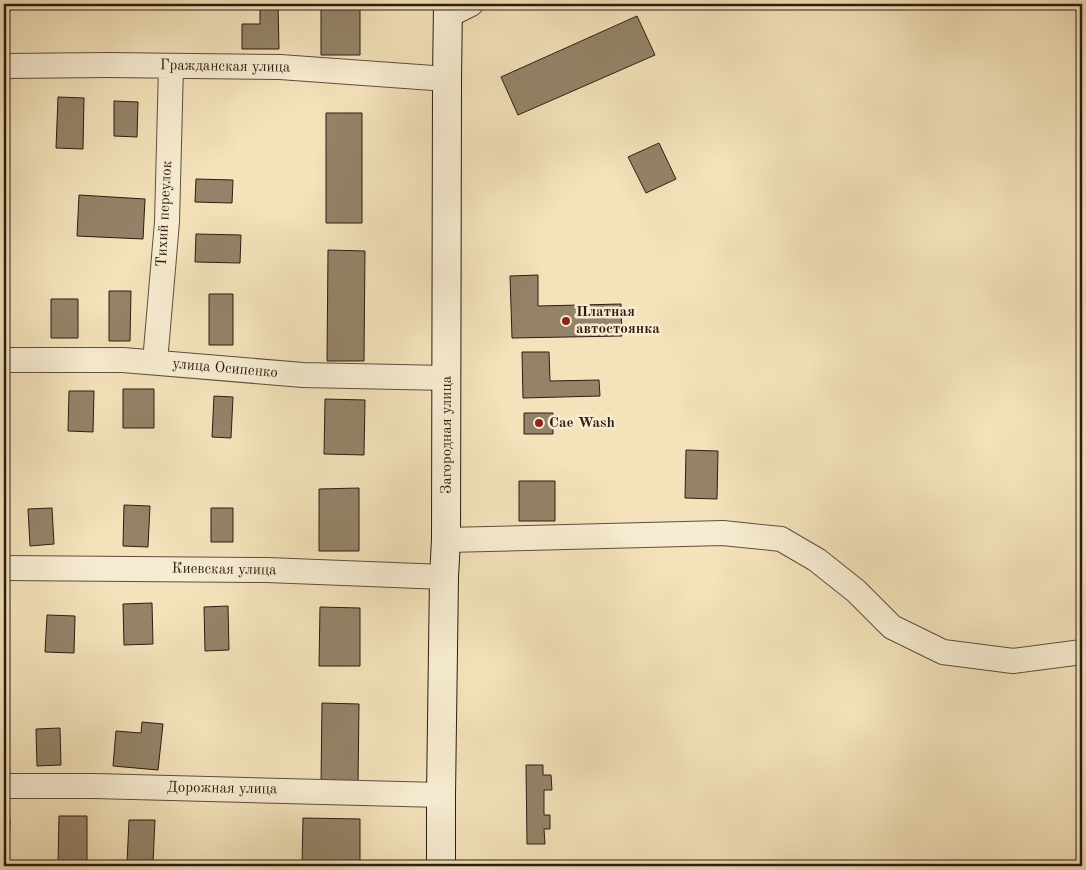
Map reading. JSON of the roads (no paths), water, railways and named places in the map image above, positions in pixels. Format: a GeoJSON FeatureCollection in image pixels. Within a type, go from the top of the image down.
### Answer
{"type":"FeatureCollection","features":[{"type":"Feature","properties":{"kind":"street","name":"Загородная улица"},"geometry":{"type":"LineString","coordinates":[[441,866],[446,540],[447,79],[456,7]]}},
{"type":"Feature","properties":{"kind":"street","name":"Гражданская улица"},"geometry":{"type":"LineString","coordinates":[[4,66],[280,67],[447,79]]}},
{"type":"Feature","properties":{"kind":"street","name":"Тихий переулок"},"geometry":{"type":"LineString","coordinates":[[155,362],[167,222],[171,66]]}},
{"type":"Feature","properties":{"kind":"street","name":"улица Осипенко"},"geometry":{"type":"LineString","coordinates":[[4,360],[123,360],[303,375],[447,378]]}},
{"type":"Feature","properties":{"kind":"street"},"geometry":{"type":"LineString","coordinates":[[446,540],[723,532],[781,539],[817,560],[856,591],[892,627],[943,652],[1013,661],[1082,652]]}},
{"type":"Feature","properties":{"kind":"street","name":"Киевская улица"},"geometry":{"type":"LineString","coordinates":[[4,568],[267,570],[444,578]]}},
{"type":"Feature","properties":{"kind":"street","name":"Дорожная улица"},"geometry":{"type":"LineString","coordinates":[[4,786],[94,786],[441,795]]}},
{"type":"Feature","properties":{"kind":"place","name":"Платная автостоянка"},"geometry":{"type":"Point","coordinates":[566,321]}},
{"type":"Feature","properties":{"kind":"place","name":"Cae Wash"},"geometry":{"type":"Point","coordinates":[539,423]}}]}
